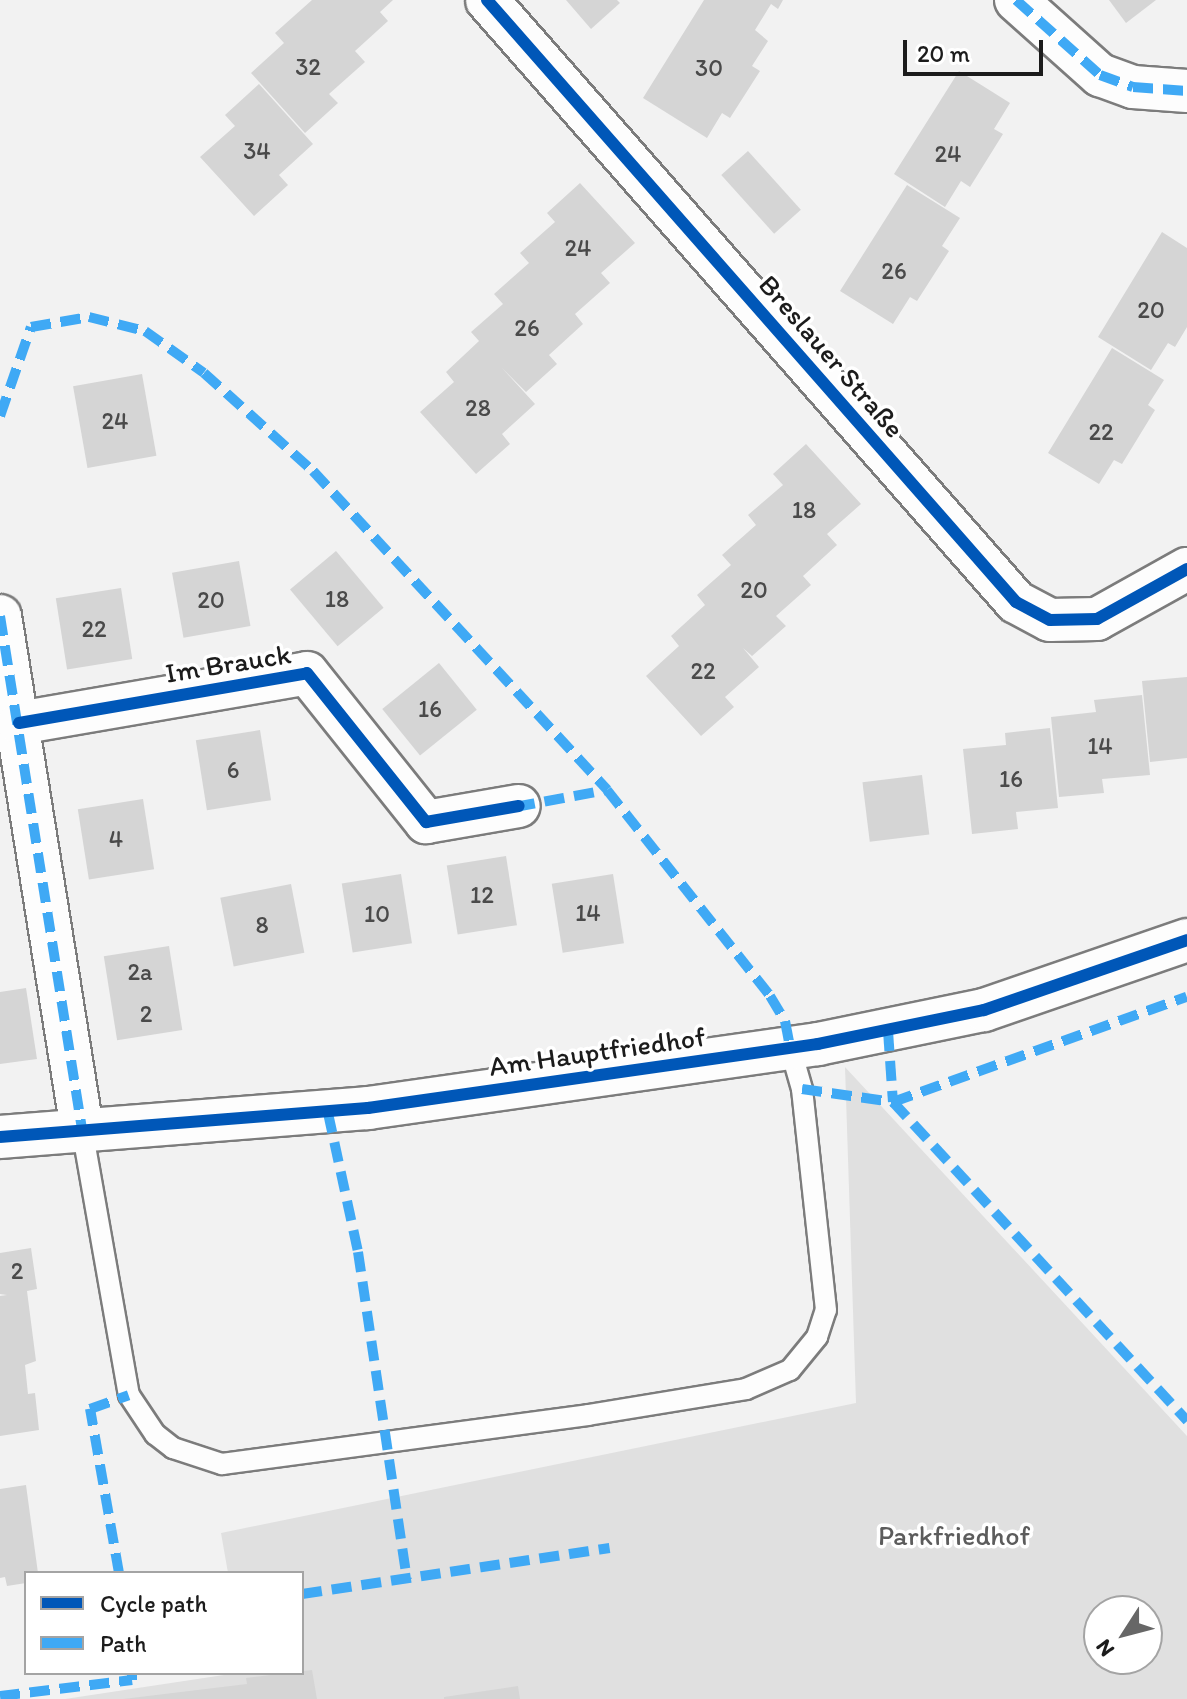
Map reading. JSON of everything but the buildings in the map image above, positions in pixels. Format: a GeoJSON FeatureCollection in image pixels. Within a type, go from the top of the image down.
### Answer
{"type":"FeatureCollection","features":[{"type":"Feature","properties":{"kind":"street","name":"Breslauer Straße"},"geometry":{"type":"LineString","coordinates":[[487,0],[1016,602],[1050,620],[1097,619],[1187,569]]}},
{"type":"Feature","properties":{"kind":"street"},"geometry":{"type":"LineString","coordinates":[[1016,0],[1100,75],[1133,87],[1187,91]]}},
{"type":"Feature","properties":{"kind":"street"},"geometry":{"type":"LineString","coordinates":[[1,627],[19,723],[82,1129]]}},
{"type":"Feature","properties":{"kind":"street","name":"Im Brauck"},"geometry":{"type":"LineString","coordinates":[[19,723],[307,673],[426,822],[519,806]]}},
{"type":"Feature","properties":{"kind":"street","name":"Am Hauptfriedhof"},"geometry":{"type":"LineString","coordinates":[[0,1137],[355,1110],[790,1047],[984,1010],[1187,940]]}},
{"type":"Feature","properties":{"kind":"lane"},"geometry":{"type":"LineString","coordinates":[[82,1129],[129,1395],[155,1434],[173,1448],[222,1464],[645,1406],[746,1389],[790,1370],[817,1337],[826,1310],[802,1089],[790,1047]]}},
{"type":"Feature","properties":{"kind":"green space","name":"Parkfriedhof"},"geometry":{"type":"Polygon","coordinates":[[[845,1067],[1187,1436],[1187,1699],[65,1699],[224,1675],[304,1675],[304,1571],[228,1571],[221,1533],[856,1403],[845,1067]]]}},
{"type":"Feature","properties":{"kind":"marked path"},"geometry":{"type":"LineString","coordinates":[[1016,0],[1100,75],[1133,87],[1187,91]]}},
{"type":"Feature","properties":{"kind":"marked path"},"geometry":{"type":"LineString","coordinates":[[0,416],[31,327],[89,317],[145,331],[204,373],[313,471],[607,790],[770,996],[785,1021],[790,1047]]}},
{"type":"Feature","properties":{"kind":"marked path"},"geometry":{"type":"LineString","coordinates":[[0,616],[82,1129]]}},
{"type":"Feature","properties":{"kind":"marked path"},"geometry":{"type":"LineString","coordinates":[[515,807],[607,790]]}},
{"type":"Feature","properties":{"kind":"marked path"},"geometry":{"type":"LineString","coordinates":[[802,1089],[893,1102],[1187,997]]}},
{"type":"Feature","properties":{"kind":"marked path"},"geometry":{"type":"LineString","coordinates":[[888,1031],[893,1102],[1187,1421]]}},
{"type":"Feature","properties":{"kind":"marked path"},"geometry":{"type":"LineString","coordinates":[[328,1113],[358,1252],[407,1579]]}},
{"type":"Feature","properties":{"kind":"marked path"},"geometry":{"type":"LineString","coordinates":[[119,1571],[90,1409],[129,1395]]}},
{"type":"Feature","properties":{"kind":"marked path"},"geometry":{"type":"LineString","coordinates":[[304,1594],[610,1548]]}},
{"type":"Feature","properties":{"kind":"marked path"},"geometry":{"type":"LineString","coordinates":[[0,1696],[132,1680],[132,1675]]}},
{"type":"Feature","properties":{"kind":"cycle path"},"geometry":{"type":"LineString","coordinates":[[487,0],[1016,602],[1050,620],[1097,619],[1187,569]]}},
{"type":"Feature","properties":{"kind":"cycle path"},"geometry":{"type":"LineString","coordinates":[[19,723],[307,673],[426,822],[519,806]]}},
{"type":"Feature","properties":{"kind":"cycle path"},"geometry":{"type":"LineString","coordinates":[[0,1137],[368,1108],[818,1044],[984,1010],[1187,940]]}}]}
